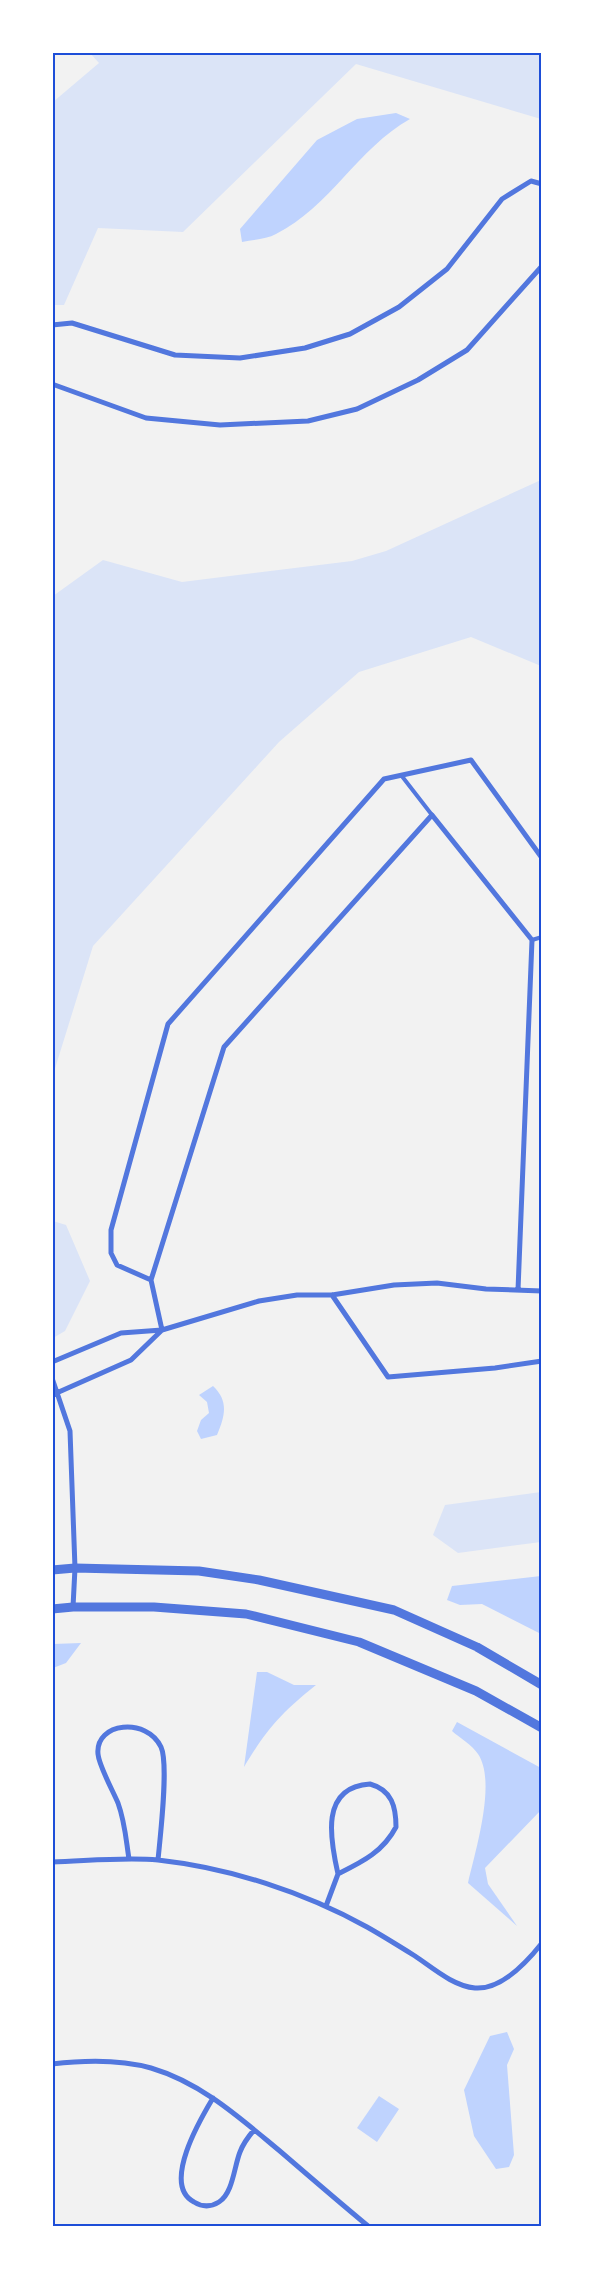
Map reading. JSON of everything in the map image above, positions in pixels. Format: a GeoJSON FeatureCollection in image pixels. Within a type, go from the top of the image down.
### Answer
{"type":"FeatureCollection","features":[{"type":"Feature","properties":{"kind":"street"},"geometry":{"type":"LineString","coordinates":[[52,325],[78,325],[175,355],[240,358],[305,348],[350,334],[399,308],[447,269],[502,199],[531,181],[542,184]]}},
{"type":"Feature","properties":{"kind":"street"},"geometry":{"type":"LineString","coordinates":[[52,384],[146,418],[220,425],[308,420],[357,409],[418,380],[467,350],[542,266]]}},
{"type":"Feature","properties":{"kind":"street"},"geometry":{"type":"LineString","coordinates":[[151,1280],[117,1266],[111,1253],[111,1230],[168,1024],[384,779],[471,760],[542,858]]}},
{"type":"Feature","properties":{"kind":"street"},"geometry":{"type":"LineString","coordinates":[[162,1330],[151,1280],[224,1047],[432,815],[532,940],[518,1290]]}},
{"type":"Feature","properties":{"kind":"street"},"geometry":{"type":"LineString","coordinates":[[52,1362],[121,1333],[162,1330],[258,1301],[297,1295],[332,1295],[394,1285],[436,1283],[542,1291]]}},
{"type":"Feature","properties":{"kind":"street"},"geometry":{"type":"LineString","coordinates":[[332,1295],[388,1377],[495,1368],[542,1361]]}},
{"type":"Feature","properties":{"kind":"street"},"geometry":{"type":"LineString","coordinates":[[55,1394],[131,1360],[162,1330]]}},
{"type":"Feature","properties":{"kind":"street"},"geometry":{"type":"LineString","coordinates":[[52,1378],[55,1394],[70,1431],[75,1568],[73,1607]]}},
{"type":"Feature","properties":{"kind":"street"},"geometry":{"type":"LineString","coordinates":[[52,1570],[75,1568],[199,1571],[259,1580],[394,1610],[477,1647],[542,1685]]}},
{"type":"Feature","properties":{"kind":"street"},"geometry":{"type":"LineString","coordinates":[[52,1609],[73,1607],[154,1607],[246,1614],[359,1642],[476,1691],[542,1728]]}},
{"type":"Feature","properties":{"kind":"street"},"geometry":{"type":"LineString","coordinates":[[129,1859],[125,1826],[98,1755],[99,1745],[104,1737],[114,1729],[127,1726],[138,1727],[148,1732],[156,1739],[164,1757],[158,1860]]}},
{"type":"Feature","properties":{"kind":"street"},"geometry":{"type":"LineString","coordinates":[[326,1906],[338,1874],[333,1853],[331,1824],[340,1796],[349,1789],[359,1785],[370,1784],[381,1787],[393,1802],[396,1827],[381,1850],[338,1874]]}},
{"type":"Feature","properties":{"kind":"street"},"geometry":{"type":"LineString","coordinates":[[52,1862],[129,1859],[158,1860],[205,1868],[261,1882],[326,1906],[366,1926],[442,1975],[475,1988],[497,1983],[517,1970],[542,1943]]}},
{"type":"Feature","properties":{"kind":"street"},"geometry":{"type":"LineString","coordinates":[[52,2064],[84,2060],[112,2061],[150,2068],[178,2078],[213,2098],[368,2226]]}},
{"type":"Feature","properties":{"kind":"street"},"geometry":{"type":"LineString","coordinates":[[213,2098],[188,2144],[184,2161],[182,2187],[191,2201],[201,2206],[212,2205],[226,2195],[239,2153],[245,2140],[254,2130]]}},
{"type":"Feature","properties":{"kind":"lane"},"geometry":{"type":"LineString","coordinates":[[401,776],[432,815]]}},
{"type":"Feature","properties":{"kind":"lane"},"geometry":{"type":"LineString","coordinates":[[532,940],[542,936]]}},
{"type":"Feature","properties":{"kind":"shaded area"},"geometry":{"type":"Polygon","coordinates":[[[90,53],[541,53],[541,119],[356,64],[183,232],[98,228],[64,305],[53,305],[53,102],[99,63],[90,53]]]}},
{"type":"Feature","properties":{"kind":"shaded area"},"geometry":{"type":"Polygon","coordinates":[[[541,480],[541,666],[471,637],[359,672],[279,742],[93,946],[53,1075],[53,596],[103,560],[182,582],[352,561],[386,551],[541,480]]]}},
{"type":"Feature","properties":{"kind":"shaded area"},"geometry":{"type":"Polygon","coordinates":[[[53,1221],[66,1225],[90,1281],[65,1331],[53,1338],[53,1221]]]}},
{"type":"Feature","properties":{"kind":"shaded area"},"geometry":{"type":"Polygon","coordinates":[[[541,1492],[541,1542],[458,1553],[433,1535],[445,1505],[541,1492]]]}},
{"type":"Feature","properties":{"kind":"water"},"geometry":{"type":"Polygon","coordinates":[[[396,113],[410,119],[375,145],[312,209],[272,236],[242,242],[240,229],[317,140],[357,119],[396,113]]]}},
{"type":"Feature","properties":{"kind":"water"},"geometry":{"type":"Polygon","coordinates":[[[213,1386],[222,1397],[224,1409],[222,1421],[217,1435],[201,1439],[197,1431],[201,1420],[209,1413],[207,1402],[199,1395],[213,1386]]]}},
{"type":"Feature","properties":{"kind":"water"},"geometry":{"type":"Polygon","coordinates":[[[541,1576],[541,1634],[482,1604],[460,1605],[447,1600],[452,1586],[541,1576]]]}},
{"type":"Feature","properties":{"kind":"water"},"geometry":{"type":"Polygon","coordinates":[[[81,1643],[66,1663],[53,1668],[53,1644],[81,1643]]]}},
{"type":"Feature","properties":{"kind":"water"},"geometry":{"type":"Polygon","coordinates":[[[257,1672],[267,1672],[294,1685],[316,1685],[276,1722],[244,1767],[257,1672]]]}},
{"type":"Feature","properties":{"kind":"water"},"geometry":{"type":"Polygon","coordinates":[[[457,1722],[541,1768],[541,1810],[485,1868],[488,1884],[517,1926],[468,1883],[483,1817],[485,1782],[483,1766],[478,1754],[452,1731],[457,1722]]]}},
{"type":"Feature","properties":{"kind":"water"},"geometry":{"type":"Polygon","coordinates":[[[507,2032],[514,2049],[507,2065],[514,2155],[509,2167],[496,2169],[474,2136],[464,2090],[490,2036],[507,2032]]]}},
{"type":"Feature","properties":{"kind":"water"},"geometry":{"type":"Polygon","coordinates":[[[379,2096],[399,2109],[377,2142],[357,2128],[379,2096]]]}}]}
